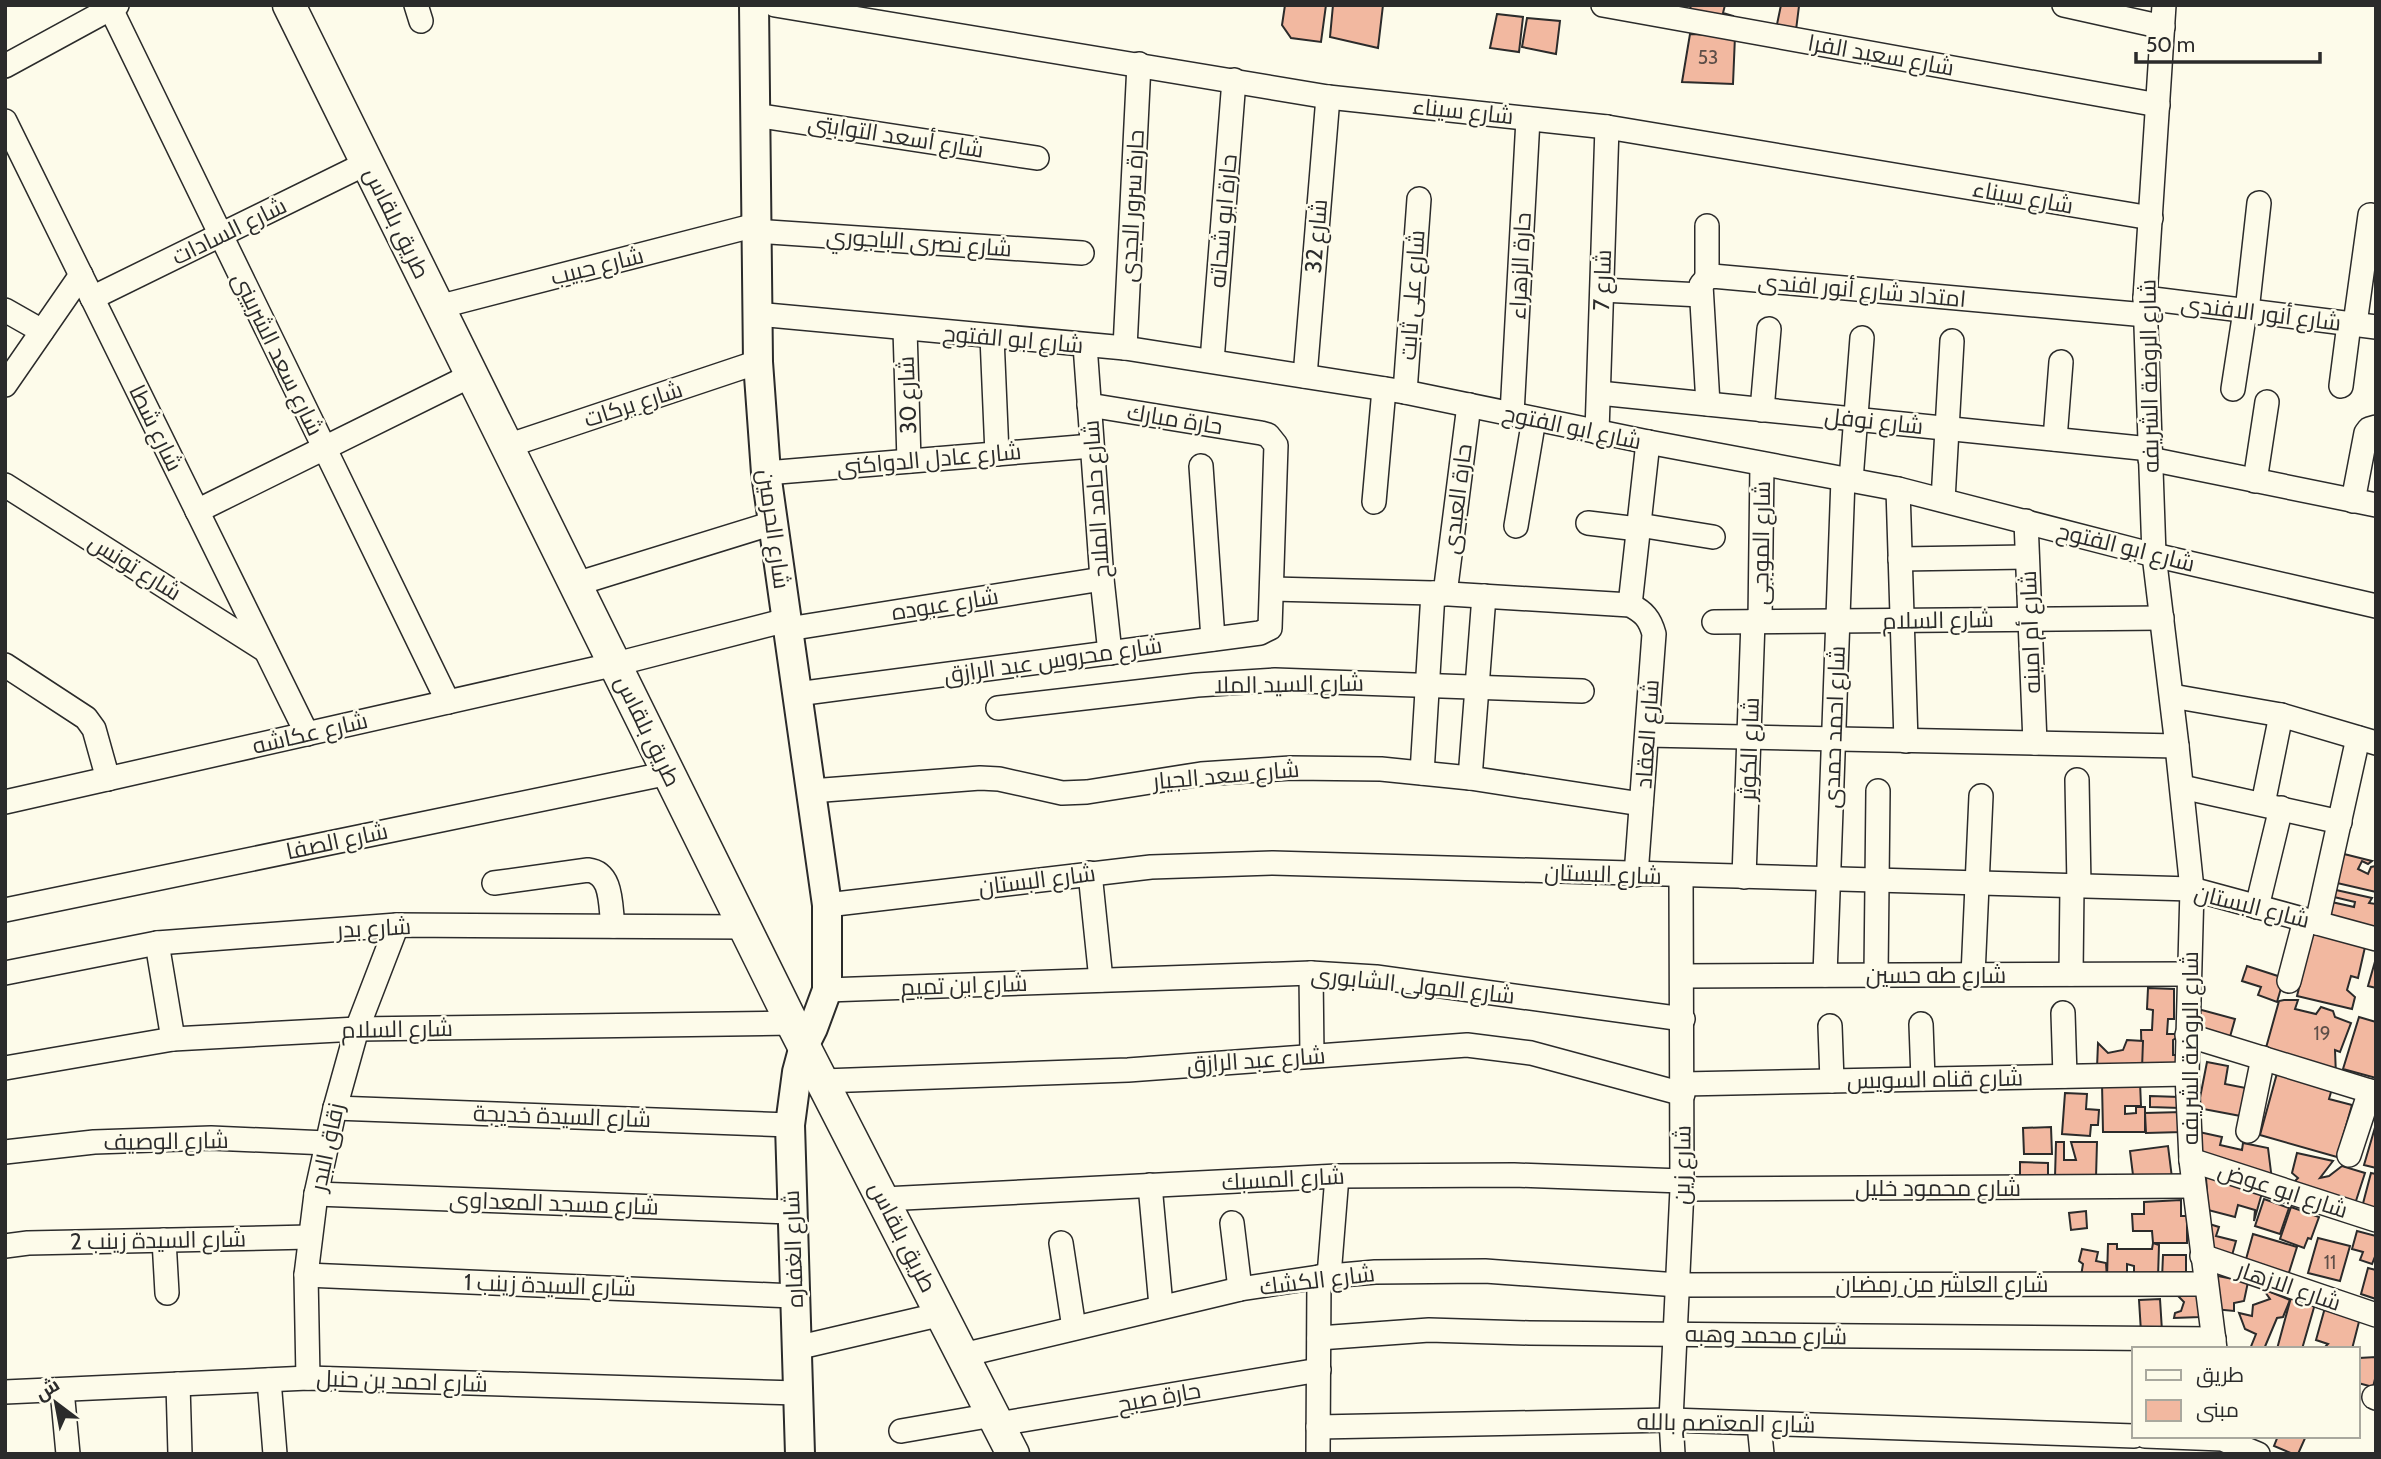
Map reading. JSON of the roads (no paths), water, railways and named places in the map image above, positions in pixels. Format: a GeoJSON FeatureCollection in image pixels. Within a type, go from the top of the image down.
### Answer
{"type":"FeatureCollection","features":[{"type":"Feature","properties":{"kind":"main road","name":"طريق بلقاس"},"geometry":{"type":"LineString","coordinates":[[289,5],[798,1034],[1013,1454]]}},
{"type":"Feature","properties":{"kind":"street","name":"شارع الحرمين"},"geometry":{"type":"LineString","coordinates":[[754,5],[758,362],[766,472],[827,905],[827,990],[813,1028],[798,1034]]}},
{"type":"Feature","properties":{"kind":"street","name":"شارع سيناء"},"geometry":{"type":"LineString","coordinates":[[775,5],[1328,97],[1607,127],[2151,218]]}},
{"type":"Feature","properties":{"kind":"street","name":"شارع سعيد الفرا"},"geometry":{"type":"LineString","coordinates":[[1603,5],[2158,105]]}},
{"type":"Feature","properties":{"kind":"street"},"geometry":{"type":"LineString","coordinates":[[2064,5],[2164,16]]}},
{"type":"Feature","properties":{"kind":"street"},"geometry":{"type":"LineString","coordinates":[[5,66],[112,6]]}},
{"type":"Feature","properties":{"kind":"street","name":"شارع سعد الشربينى"},"geometry":{"type":"LineString","coordinates":[[112,6],[220,235],[448,702]]}},
{"type":"Feature","properties":{"kind":"street","name":"شارع الروضة الشريفه"},"geometry":{"type":"LineString","coordinates":[[2164,16],[2146,307],[2150,454],[2154,555],[2192,889],[2187,1035],[2191,1160],[2214,1344]]}},
{"type":"Feature","properties":{"kind":"street","name":"حارة سرور الجدى"},"geometry":{"type":"LineString","coordinates":[[1125,348],[1139,64]]}},
{"type":"Feature","properties":{"kind":"street","name":"حارة ابو شحاته"},"geometry":{"type":"LineString","coordinates":[[1212,362],[1234,80]]}},
{"type":"Feature","properties":{"kind":"street","name":"شارع 32"},"geometry":{"type":"LineString","coordinates":[[1304,376],[1328,97]]}},
{"type":"Feature","properties":{"kind":"street","name":"شارع أسعد التوابتى"},"geometry":{"type":"LineString","coordinates":[[755,115],[1037,158]]}},
{"type":"Feature","properties":{"kind":"street","name":"حارة الزهراء"},"geometry":{"type":"LineString","coordinates":[[1516,526],[1523,416],[1528,119]]}},
{"type":"Feature","properties":{"kind":"street","name":"شارع شطا"},"geometry":{"type":"LineString","coordinates":[[5,121],[307,734]]}},
{"type":"Feature","properties":{"kind":"street","name":"شارع 7"},"geometry":{"type":"LineString","coordinates":[[1597,432],[1607,127]]}},
{"type":"Feature","properties":{"kind":"street","name":"شارع السادات"},"geometry":{"type":"LineString","coordinates":[[92,298],[367,163]]}},
{"type":"Feature","properties":{"kind":"street","name":"شارع على ثابت"},"geometry":{"type":"LineString","coordinates":[[1374,502],[1394,390],[1419,199]]}},
{"type":"Feature","properties":{"kind":"street"},"geometry":{"type":"LineString","coordinates":[[2233,389],[2259,203]]}},
{"type":"Feature","properties":{"kind":"street"},"geometry":{"type":"LineString","coordinates":[[2341,386],[2360,325],[2370,215]]}},
{"type":"Feature","properties":{"kind":"street"},"geometry":{"type":"LineString","coordinates":[[1707,226],[1704,286],[1708,404]]}},
{"type":"Feature","properties":{"kind":"street","name":"شارع نصرى الباجوري"},"geometry":{"type":"LineString","coordinates":[[756,228],[1082,253]]}},
{"type":"Feature","properties":{"kind":"street","name":"شارع حبيب"},"geometry":{"type":"LineString","coordinates":[[438,307],[756,228]]}},
{"type":"Feature","properties":{"kind":"street"},"geometry":{"type":"LineString","coordinates":[[5,385],[81,275]]}},
{"type":"Feature","properties":{"kind":"street","name":"امتداد شارع أنور افندى"},"geometry":{"type":"LineString","coordinates":[[1602,290],[1704,286],[1712,276],[2146,307]]}},
{"type":"Feature","properties":{"kind":"street","name":"شارع أنور الافندى"},"geometry":{"type":"LineString","coordinates":[[2146,307],[2246,311],[2360,325]]}},
{"type":"Feature","properties":{"kind":"street"},"geometry":{"type":"LineString","coordinates":[[5,310],[42,331]]}},
{"type":"Feature","properties":{"kind":"street","name":"شارع ابو الفتوح"},"geometry":{"type":"LineString","coordinates":[[757,314],[1125,348],[1394,390],[1898,489],[2154,555],[2376,606]]}},
{"type":"Feature","properties":{"kind":"street","name":"شارع 30"},"geometry":{"type":"LineString","coordinates":[[905,329],[909,461]]}},
{"type":"Feature","properties":{"kind":"street"},"geometry":{"type":"LineString","coordinates":[[1762,410],[1769,329]]}},
{"type":"Feature","properties":{"kind":"street"},"geometry":{"type":"LineString","coordinates":[[992,337],[997,454]]}},
{"type":"Feature","properties":{"kind":"street","name":"شارع احمد حمدى"},"geometry":{"type":"LineString","coordinates":[[1825,975],[1838,621],[1847,480],[1856,419],[1862,338]]}},
{"type":"Feature","properties":{"kind":"street"},"geometry":{"type":"LineString","coordinates":[[1943,500],[1952,341]]}},
{"type":"Feature","properties":{"kind":"street","name":"شارع حامد الملاح"},"geometry":{"type":"LineString","coordinates":[[1085,345],[1110,653]]}},
{"type":"Feature","properties":{"kind":"street","name":"شارع بركات"},"geometry":{"type":"LineString","coordinates":[[507,446],[758,362]]}},
{"type":"Feature","properties":{"kind":"street"},"geometry":{"type":"LineString","coordinates":[[2055,439],[2061,362]]}},
{"type":"Feature","properties":{"kind":"street"},"geometry":{"type":"LineString","coordinates":[[197,511],[472,375]]}},
{"type":"Feature","properties":{"kind":"street","name":"شارع نوفل"},"geometry":{"type":"LineString","coordinates":[[1599,393],[2055,439],[2150,454],[2255,481],[2365,503]]}},
{"type":"Feature","properties":{"kind":"street"},"geometry":{"type":"LineString","coordinates":[[2255,481],[2267,402]]}},
{"type":"Feature","properties":{"kind":"street","name":"حارة مبارك"},"geometry":{"type":"LineString","coordinates":[[1089,405],[1261,433]]}},
{"type":"Feature","properties":{"kind":"street","name":"حارة العبدى"},"geometry":{"type":"LineString","coordinates":[[1422,773],[1427,685],[1469,405]]}},
{"type":"Feature","properties":{"kind":"street"},"geometry":{"type":"LineString","coordinates":[[2365,503],[2366,433],[2376,427]]}},
{"type":"Feature","properties":{"kind":"street","name":"شارع محروس عبد الرازق"},"geometry":{"type":"LineString","coordinates":[[797,694],[1265,632],[1271,622],[1276,446],[1268,435],[1261,433]]}},
{"type":"Feature","properties":{"kind":"street"},"geometry":{"type":"LineString","coordinates":[[1272,589],[1439,593],[1630,605],[1648,442]]}},
{"type":"Feature","properties":{"kind":"street","name":"شارع عادل الدواكنى"},"geometry":{"type":"LineString","coordinates":[[766,472],[1092,446]]}},
{"type":"Feature","properties":{"kind":"street","name":"شارع الموجى"},"geometry":{"type":"LineString","coordinates":[[1756,621],[1762,464]]}},
{"type":"Feature","properties":{"kind":"street"},"geometry":{"type":"LineString","coordinates":[[1201,466],[1213,639]]}},
{"type":"Feature","properties":{"kind":"street","name":"شارع تونس"},"geometry":{"type":"LineString","coordinates":[[5,485],[265,650]]}},
{"type":"Feature","properties":{"kind":"street"},"geometry":{"type":"LineString","coordinates":[[1898,489],[1906,741]]}},
{"type":"Feature","properties":{"kind":"street","name":"شارع أم امينه"},"geometry":{"type":"LineString","coordinates":[[2026,521],[2035,743]]}},
{"type":"Feature","properties":{"kind":"street"},"geometry":{"type":"LineString","coordinates":[[576,584],[773,523]]}},
{"type":"Feature","properties":{"kind":"street"},"geometry":{"type":"LineString","coordinates":[[1588,523],[1713,537]]}},
{"type":"Feature","properties":{"kind":"street"},"geometry":{"type":"LineString","coordinates":[[1900,559],[2027,557]]}},
{"type":"Feature","properties":{"kind":"street","name":"شارع عبوده"},"geometry":{"type":"LineString","coordinates":[[616,664],[787,625],[1102,579]]}},
{"type":"Feature","properties":{"kind":"street"},"geometry":{"type":"LineString","coordinates":[[1470,778],[1484,596]]}},
{"type":"Feature","properties":{"kind":"street","name":"شارع العقاد"},"geometry":{"type":"LineString","coordinates":[[1630,605],[1642,611],[1650,621],[1654,634],[1636,875]]}},
{"type":"Feature","properties":{"kind":"street","name":"شارع السلام"},"geometry":{"type":"LineString","coordinates":[[1714,622],[2162,618]]}},
{"type":"Feature","properties":{"kind":"street","name":"شارع الكوثر"},"geometry":{"type":"LineString","coordinates":[[1744,877],[1756,621]]}},
{"type":"Feature","properties":{"kind":"street","name":"شارع عكاشه"},"geometry":{"type":"LineString","coordinates":[[5,802],[616,664]]}},
{"type":"Feature","properties":{"kind":"street"},"geometry":{"type":"LineString","coordinates":[[5,665],[86,718],[94,729],[108,779]]}},
{"type":"Feature","properties":{"kind":"street","name":"شارع السيد الملا"},"geometry":{"type":"LineString","coordinates":[[998,708],[1275,680],[1582,691]]}},
{"type":"Feature","properties":{"kind":"street"},"geometry":{"type":"LineString","coordinates":[[2172,696],[2281,715],[2367,741],[2290,981]]}},
{"type":"Feature","properties":{"kind":"street"},"geometry":{"type":"LineString","coordinates":[[2257,907],[2272,806],[2281,715]]}},
{"type":"Feature","properties":{"kind":"street"},"geometry":{"type":"LineString","coordinates":[[1647,735],[2177,746]]}},
{"type":"Feature","properties":{"kind":"street","name":"شارع سعد الجيار"},"geometry":{"type":"LineString","coordinates":[[810,791],[980,778],[1062,793],[1087,792],[1201,774],[1291,768],[1381,769],[1470,778],[1641,804]]}},
{"type":"Feature","properties":{"kind":"street","name":"شارع الصفا"},"geometry":{"type":"LineString","coordinates":[[5,910],[669,772]]}},
{"type":"Feature","properties":{"kind":"street"},"geometry":{"type":"LineString","coordinates":[[2071,974],[2077,780]]}},
{"type":"Feature","properties":{"kind":"street"},"geometry":{"type":"LineString","coordinates":[[2182,787],[2340,822]]}},
{"type":"Feature","properties":{"kind":"street"},"geometry":{"type":"LineString","coordinates":[[1876,975],[1878,791]]}},
{"type":"Feature","properties":{"kind":"street"},"geometry":{"type":"LineString","coordinates":[[1973,975],[1981,796]]}},
{"type":"Feature","properties":{"kind":"street","name":"شارع البستان"},"geometry":{"type":"LineString","coordinates":[[827,905],[1090,873],[1212,863],[1273,863],[2192,889],[2376,939]]}},
{"type":"Feature","properties":{"kind":"street"},"geometry":{"type":"LineString","coordinates":[[494,883],[597,871],[604,877],[607,886],[613,926]]}},
{"type":"Feature","properties":{"kind":"street"},"geometry":{"type":"LineString","coordinates":[[1090,873],[1101,980]]}},
{"type":"Feature","properties":{"kind":"street","name":"شارع زين"},"geometry":{"type":"LineString","coordinates":[[1673,1454],[1671,1420],[1682,1185],[1681,876]]}},
{"type":"Feature","properties":{"kind":"street","name":"شارع بدر"},"geometry":{"type":"LineString","coordinates":[[5,972],[157,943],[397,925],[745,927]]}},
{"type":"Feature","properties":{"kind":"street","name":"زقاق البدر"},"geometry":{"type":"LineString","coordinates":[[308,1378],[306,1275],[316,1194],[335,1108],[357,1029],[397,925]]}},
{"type":"Feature","properties":{"kind":"street"},"geometry":{"type":"LineString","coordinates":[[157,943],[173,1039]]}},
{"type":"Feature","properties":{"kind":"street"},"geometry":{"type":"LineString","coordinates":[[1311,973],[1312,1056]]}},
{"type":"Feature","properties":{"kind":"street","name":"شارع المولى الشابورى"},"geometry":{"type":"LineString","coordinates":[[1101,980],[1311,973],[1376,977],[1682,1019]]}},
{"type":"Feature","properties":{"kind":"street","name":"شارع طه حسين"},"geometry":{"type":"LineString","coordinates":[[1682,976],[2189,974]]}},
{"type":"Feature","properties":{"kind":"street","name":"شارع ابن تميم"},"geometry":{"type":"LineString","coordinates":[[827,990],[1101,980]]}},
{"type":"Feature","properties":{"kind":"street"},"geometry":{"type":"LineString","coordinates":[[2063,1013],[2065,1076]]}},
{"type":"Feature","properties":{"kind":"street"},"geometry":{"type":"LineString","coordinates":[[1921,1024],[1923,1079]]}},
{"type":"Feature","properties":{"kind":"street"},"geometry":{"type":"LineString","coordinates":[[1830,1026],[1832,1081]]}},
{"type":"Feature","properties":{"kind":"street","name":"شارع السلام"},"geometry":{"type":"LineString","coordinates":[[5,1068],[173,1039],[357,1029],[798,1034]]}},
{"type":"Feature","properties":{"kind":"street","name":"شارع الغفاره"},"geometry":{"type":"LineString","coordinates":[[798,1034],[790,1125],[800,1454]]}},
{"type":"Feature","properties":{"kind":"street"},"geometry":{"type":"LineString","coordinates":[[2187,1035],[2373,1092],[2349,1155]]}},
{"type":"Feature","properties":{"kind":"street","name":"شارع عبد الرازق"},"geometry":{"type":"LineString","coordinates":[[823,1081],[1128,1070],[1435,1046],[1499,1047],[1683,1089]]}},
{"type":"Feature","properties":{"kind":"street"},"geometry":{"type":"LineString","coordinates":[[2248,1131],[2263,1058]]}},
{"type":"Feature","properties":{"kind":"street","name":"شارع قناه السويس"},"geometry":{"type":"LineString","coordinates":[[1683,1089],[1832,1081],[2187,1074]]}},
{"type":"Feature","properties":{"kind":"street","name":"شارع السيدة خديجة"},"geometry":{"type":"LineString","coordinates":[[335,1108],[790,1125]]}},
{"type":"Feature","properties":{"kind":"street","name":"شارع الوصيف"},"geometry":{"type":"LineString","coordinates":[[5,1152],[94,1142],[211,1138],[327,1143]]}},
{"type":"Feature","properties":{"kind":"street","name":"شارع ابو عوض"},"geometry":{"type":"LineString","coordinates":[[2191,1160],[2376,1220]]}},
{"type":"Feature","properties":{"kind":"street","name":"شارع المسبك"},"geometry":{"type":"LineString","coordinates":[[884,1199],[1337,1176],[1501,1174],[1682,1185]]}},
{"type":"Feature","properties":{"kind":"street"},"geometry":{"type":"LineString","coordinates":[[1318,1454],[1319,1338],[1337,1176]]}},
{"type":"Feature","properties":{"kind":"street"},"geometry":{"type":"LineString","coordinates":[[1150,1185],[1161,1306]]}},
{"type":"Feature","properties":{"kind":"street","name":"شارع محمود خليل"},"geometry":{"type":"LineString","coordinates":[[1682,1185],[2193,1186]]}},
{"type":"Feature","properties":{"kind":"street","name":"شارع مسجد المعداوى"},"geometry":{"type":"LineString","coordinates":[[316,1194],[791,1212]]}},
{"type":"Feature","properties":{"kind":"street"},"geometry":{"type":"LineString","coordinates":[[1232,1223],[1240,1289]]}},
{"type":"Feature","properties":{"kind":"street","name":"شارع السيدة زينب 2"},"geometry":{"type":"LineString","coordinates":[[5,1246],[28,1243],[310,1237]]}},
{"type":"Feature","properties":{"kind":"street"},"geometry":{"type":"LineString","coordinates":[[164,1240],[167,1293]]}},
{"type":"Feature","properties":{"kind":"street"},"geometry":{"type":"LineString","coordinates":[[1061,1243],[1074,1328]]}},
{"type":"Feature","properties":{"kind":"street","name":"شارع الازهار"},"geometry":{"type":"LineString","coordinates":[[2202,1256],[2376,1315]]}},
{"type":"Feature","properties":{"kind":"street","name":"شارع الكشك"},"geometry":{"type":"LineString","coordinates":[[963,1355],[1161,1306],[1240,1289],[1324,1276],[1430,1270],[1485,1271],[1678,1285]]}},
{"type":"Feature","properties":{"kind":"street","name":"شارع السيدة زينب 1"},"geometry":{"type":"LineString","coordinates":[[306,1275],[794,1296]]}},
{"type":"Feature","properties":{"kind":"street","name":"شارع العاشر من رمضان"},"geometry":{"type":"LineString","coordinates":[[1678,1285],[2206,1284]]}},
{"type":"Feature","properties":{"kind":"street"},"geometry":{"type":"LineString","coordinates":[[796,1348],[942,1314]]}},
{"type":"Feature","properties":{"kind":"street","name":"شارع محمد وهبه"},"geometry":{"type":"LineString","coordinates":[[1319,1338],[1429,1329],[2214,1344]]}},
{"type":"Feature","properties":{"kind":"street","name":"حارة صبح"},"geometry":{"type":"LineString","coordinates":[[901,1431],[996,1420],[1319,1370]]}},
{"type":"Feature","properties":{"kind":"street","name":"شارع احمد بن حنبل"},"geometry":{"type":"LineString","coordinates":[[5,1392],[308,1378],[798,1393]]}},
{"type":"Feature","properties":{"kind":"street"},"geometry":{"type":"LineString","coordinates":[[269,1380],[275,1454]]}},
{"type":"Feature","properties":{"kind":"street"},"geometry":{"type":"LineString","coordinates":[[178,1384],[180,1454]]}},
{"type":"Feature","properties":{"kind":"street"},"geometry":{"type":"LineString","coordinates":[[62,1390],[68,1454]]}},
{"type":"Feature","properties":{"kind":"street","name":"شارع المعتصم بالله"},"geometry":{"type":"LineString","coordinates":[[1318,1427],[1671,1420],[2132,1436]]}},
{"type":"Feature","properties":{"kind":"street"},"geometry":{"type":"LineString","coordinates":[[1759,1423],[1762,1454]]}},
{"type":"Feature","properties":{"kind":"street"},"geometry":{"type":"LineString","coordinates":[[2167,1438],[2223,1443],[2258,1454]]}}]}
